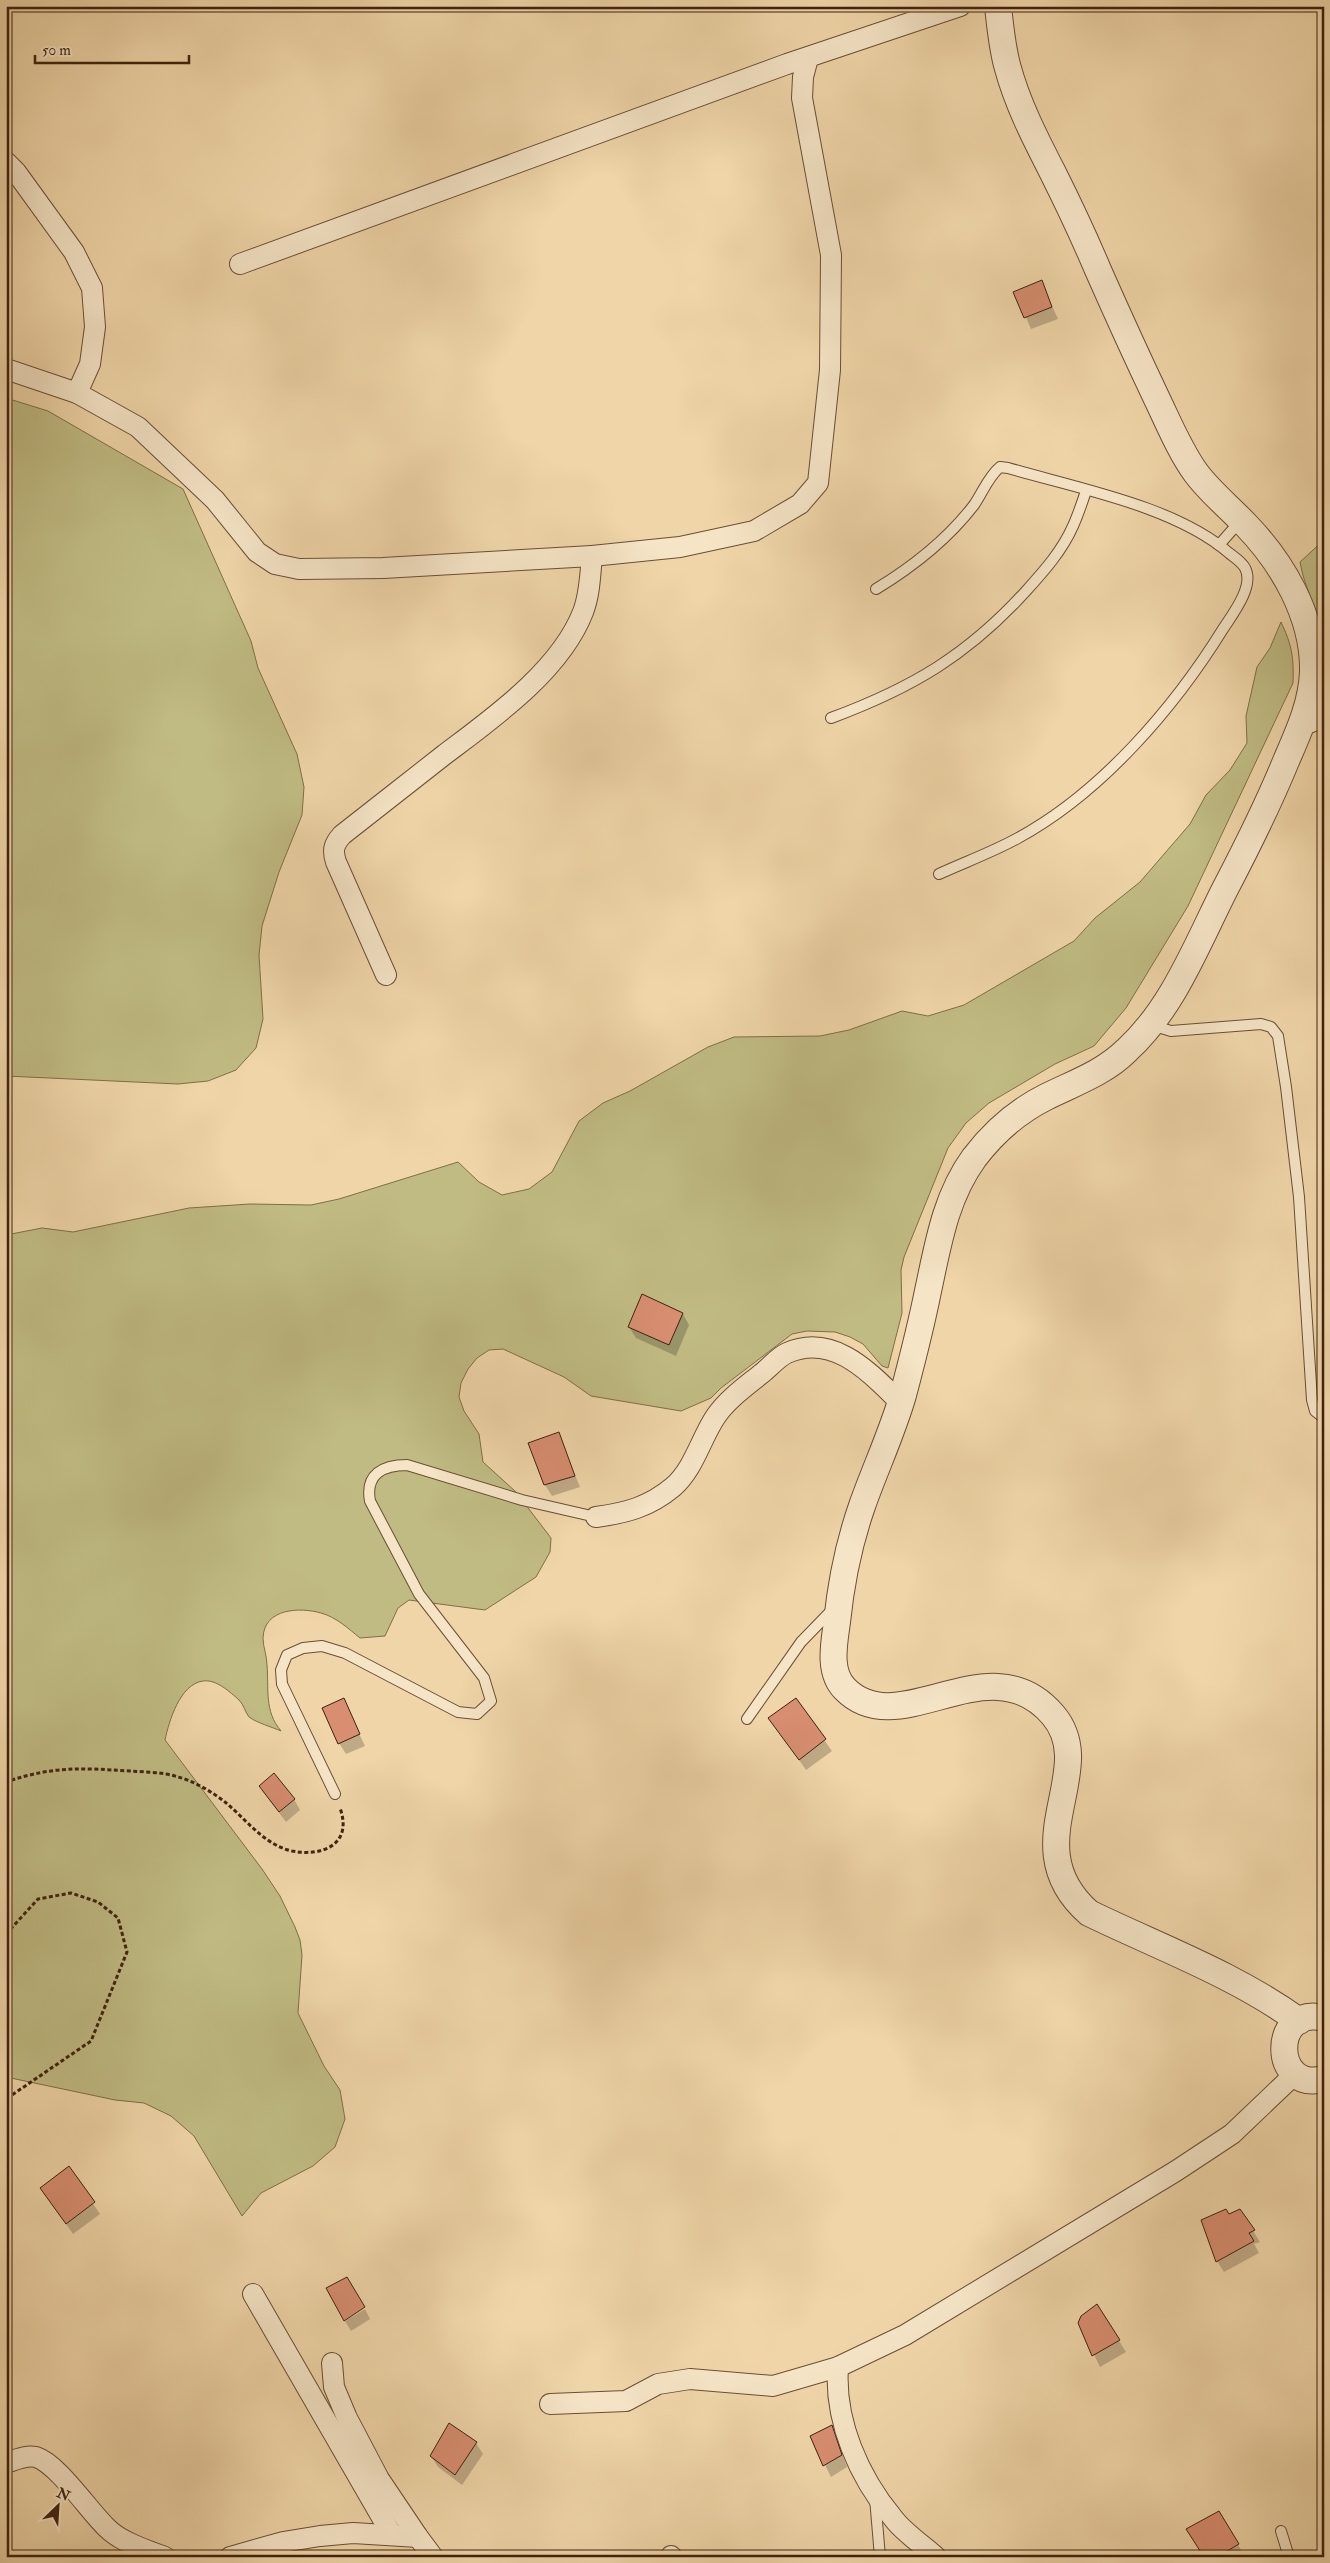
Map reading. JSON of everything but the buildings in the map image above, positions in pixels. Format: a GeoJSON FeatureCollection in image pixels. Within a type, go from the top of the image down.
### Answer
{"type":"FeatureCollection","features":[{"type":"Feature","properties":{"kind":"street"},"geometry":{"type":"LineString","coordinates":[[240,264],[808,58],[960,6]]}},
{"type":"Feature","properties":{"kind":"street"},"geometry":{"type":"LineString","coordinates":[[998,6],[1005,59],[1013,86],[1029,126],[1076,218],[1133,349],[1196,473],[1267,547],[1281,566],[1306,625],[1312,653],[1310,697],[1312,721],[1182,973],[1151,1025],[1126,1052],[1098,1072],[1040,1100],[1015,1116],[974,1159],[958,1185],[947,1210],[901,1402],[861,1509],[844,1572],[834,1644],[834,1672],[843,1688],[862,1702],[881,1709],[979,1687],[1001,1686],[1018,1689],[1033,1697],[1056,1718],[1067,1740],[1069,1758],[1057,1834],[1056,1856],[1058,1871],[1074,1900],[1089,1913],[1312,2019]]}},
{"type":"Feature","properties":{"kind":"street"},"geometry":{"type":"LineString","coordinates":[[6,369],[77,393],[138,427],[215,500],[257,552],[275,564],[298,569],[383,568],[592,556],[680,547],[754,531],[800,504],[818,483],[830,370],[830,255],[802,98],[802,77],[808,58]]}},
{"type":"Feature","properties":{"kind":"street"},"geometry":{"type":"LineString","coordinates":[[6,162],[16,172],[74,252],[92,288],[95,327],[90,364],[77,393]]}},
{"type":"Feature","properties":{"kind":"street"},"geometry":{"type":"LineString","coordinates":[[386,974],[336,862],[333,852],[335,843],[342,835],[501,712],[537,678],[568,639],[583,613],[589,593],[592,556]]}},
{"type":"Feature","properties":{"kind":"street"},"geometry":{"type":"LineString","coordinates":[[596,1517],[626,1513],[674,1486],[689,1466],[716,1416],[738,1392],[787,1353],[814,1347],[837,1351],[862,1366],[901,1402]]}},
{"type":"Feature","properties":{"kind":"street"},"geometry":{"type":"LineString","coordinates":[[1312,2019],[1287,2033],[1284,2042],[1285,2060],[1295,2074],[1312,2081],[1324,2079]]}},
{"type":"Feature","properties":{"kind":"street"},"geometry":{"type":"LineString","coordinates":[[550,2404],[626,2401],[658,2384],[690,2379],[773,2386],[838,2367],[905,2335],[1176,2171],[1232,2134],[1295,2074]]}},
{"type":"Feature","properties":{"kind":"street"},"geometry":{"type":"LineString","coordinates":[[253,2294],[392,2534]]}},
{"type":"Feature","properties":{"kind":"street"},"geometry":{"type":"LineString","coordinates":[[332,2364],[334,2387],[348,2418],[380,2479],[433,2557]]}},
{"type":"Feature","properties":{"kind":"street"},"geometry":{"type":"LineString","coordinates":[[838,2367],[836,2389],[841,2417],[857,2458],[874,2492],[894,2520],[936,2557]]}},
{"type":"Feature","properties":{"kind":"street"},"geometry":{"type":"LineString","coordinates":[[6,2463],[19,2458],[36,2457],[52,2467],[108,2529],[144,2550],[165,2557]]}},
{"type":"Feature","properties":{"kind":"street"},"geometry":{"type":"LineString","coordinates":[[235,2556],[284,2542],[320,2536],[353,2533],[418,2537]]}},
{"type":"Feature","properties":{"kind":"lane"},"geometry":{"type":"LineString","coordinates":[[876,589],[924,557],[954,530],[975,503],[993,473],[1000,467],[1162,513],[1219,545],[1244,566],[1248,575],[1247,584],[1234,611],[1197,670],[1156,723],[1109,770],[1063,808],[1019,838],[939,874]]}},
{"type":"Feature","properties":{"kind":"lane"},"geometry":{"type":"LineString","coordinates":[[832,718],[901,690],[943,666],[983,635],[1049,565],[1073,527],[1086,491]]}},
{"type":"Feature","properties":{"kind":"lane"},"geometry":{"type":"LineString","coordinates":[[1219,545],[1242,520]]}},
{"type":"Feature","properties":{"kind":"lane"},"geometry":{"type":"LineString","coordinates":[[1151,1025],[1171,1031],[1260,1024],[1271,1027],[1278,1036],[1299,1197],[1312,1400],[1315,1412],[1324,1418]]}},
{"type":"Feature","properties":{"kind":"lane"},"geometry":{"type":"LineString","coordinates":[[335,1794],[282,1684],[281,1670],[287,1656],[303,1648],[322,1646],[344,1653],[458,1712],[477,1714],[491,1701],[484,1678],[420,1594],[370,1501],[368,1490],[376,1474],[390,1465],[407,1465],[522,1500],[596,1517]]}},
{"type":"Feature","properties":{"kind":"lane"},"geometry":{"type":"LineString","coordinates":[[747,1719],[801,1642],[839,1603]]}},
{"type":"Feature","properties":{"kind":"lane"},"geometry":{"type":"LineString","coordinates":[[874,2492],[880,2557]]}},
{"type":"Feature","properties":{"kind":"lane"},"geometry":{"type":"LineString","coordinates":[[1281,2531],[1288,2557]]}},
{"type":"Feature","properties":{"kind":"path"},"geometry":{"type":"LineString","coordinates":[[6,1784],[9,1781],[40,1771],[78,1767],[178,1776],[202,1787],[225,1802],[249,1826],[276,1844],[291,1851],[317,1853],[330,1848],[338,1839],[342,1829],[342,1814],[335,1794]]}},
{"type":"Feature","properties":{"kind":"path"},"geometry":{"type":"LineString","coordinates":[[6,1934],[38,1899],[71,1893],[98,1902],[118,1918],[127,1952],[91,2041],[12,2095]]}},
{"type":"Feature","properties":{"kind":"shaded area"},"geometry":{"type":"Polygon","coordinates":[[[6,398],[48,411],[183,489],[251,641],[258,668],[297,754],[304,787],[302,815],[279,872],[262,926],[259,955],[263,1019],[256,1048],[236,1070],[208,1081],[178,1084],[6,1076],[6,398]]]}},
{"type":"Feature","properties":{"kind":"shaded area"},"geometry":{"type":"Polygon","coordinates":[[[1324,540],[1324,631],[1307,588],[1300,562],[1324,540]]]}},
{"type":"Feature","properties":{"kind":"shaded area"},"geometry":{"type":"Polygon","coordinates":[[[1281,622],[1292,652],[1293,683],[1188,906],[1126,1008],[1094,1046],[1055,1064],[989,1103],[966,1123],[948,1148],[904,1257],[901,1270],[902,1313],[888,1368],[882,1366],[863,1344],[850,1337],[835,1332],[807,1331],[792,1334],[721,1388],[711,1398],[681,1411],[591,1396],[564,1377],[503,1349],[489,1350],[477,1358],[468,1369],[461,1383],[459,1397],[464,1411],[479,1434],[483,1462],[516,1492],[551,1538],[550,1552],[536,1577],[485,1610],[409,1600],[398,1608],[385,1636],[360,1638],[332,1617],[313,1611],[294,1610],[276,1615],[265,1628],[263,1638],[267,1662],[270,1708],[272,1716],[281,1731],[249,1717],[239,1700],[223,1687],[213,1682],[203,1681],[195,1684],[188,1689],[177,1704],[169,1723],[165,1740],[262,1869],[280,1896],[300,1940],[302,1955],[298,2013],[324,2066],[340,2090],[345,2119],[335,2147],[313,2166],[261,2193],[242,2216],[194,2136],[171,2116],[144,2103],[115,2100],[6,2077],[6,1235],[42,1228],[73,1232],[189,1208],[250,1204],[311,1205],[339,1199],[458,1162],[479,1182],[502,1195],[529,1189],[552,1172],[579,1121],[603,1103],[630,1091],[708,1047],[734,1037],[820,1036],[849,1030],[902,1011],[928,1016],[964,1005],[1074,941],[1095,918],[1140,882],[1190,824],[1206,795],[1230,770],[1247,743],[1246,716],[1257,667],[1270,648],[1281,622]]]}},
{"type":"Feature","properties":{"kind":"shaded area"},"geometry":{"type":"Polygon","coordinates":[[[6,2377],[8,2387],[11,2530],[8,2557],[6,2377]]]}}]}
